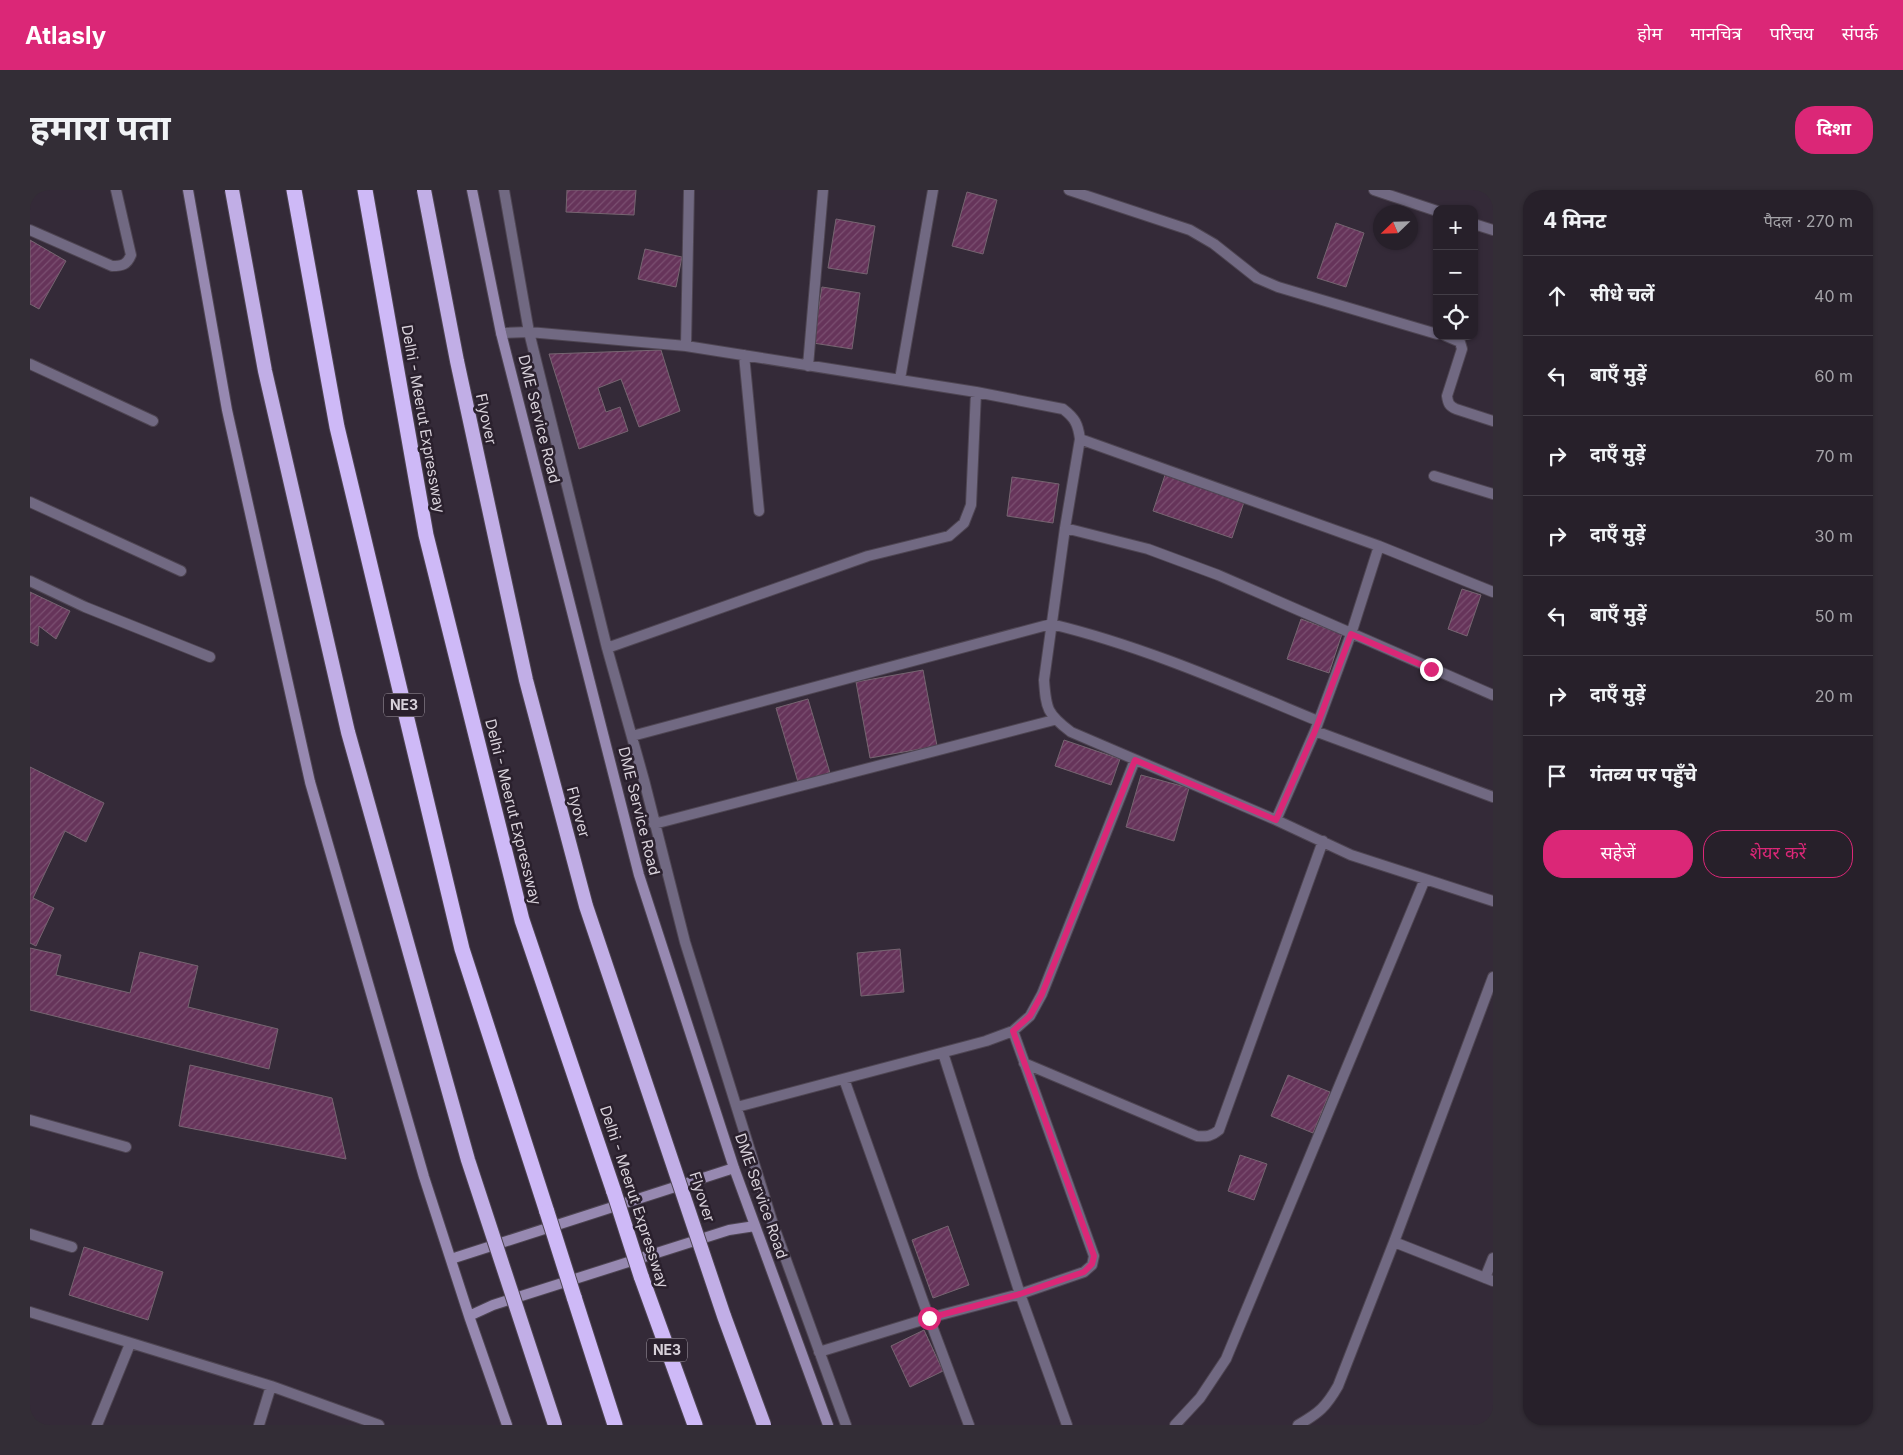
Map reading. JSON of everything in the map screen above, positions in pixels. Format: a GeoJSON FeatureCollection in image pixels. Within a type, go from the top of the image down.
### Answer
{"type":"FeatureCollection","features":[{"type":"Feature","properties":{"kind":"highway"},"geometry":{"type":"LineString","coordinates":[[232,190],[266,372],[348,732],[468,1160],[555,1425]]}},
{"type":"Feature","properties":{"kind":"highway","name":"NE3"},"geometry":{"type":"LineString","coordinates":[[294,190],[337,427],[462,948],[615,1425]]}},
{"type":"Feature","properties":{"kind":"highway","name":"Delhi - Meerut Expressway"},"geometry":{"type":"LineString","coordinates":[[366,190],[426,536],[522,920],[641,1276],[694,1425]]}},
{"type":"Feature","properties":{"kind":"highway","name":"Flyover"},"geometry":{"type":"LineString","coordinates":[[424,190],[456,361],[526,680],[586,906],[721,1308],[764,1425]]}},
{"type":"Feature","properties":{"kind":"main road"},"geometry":{"type":"LineString","coordinates":[[188,190],[227,410],[310,782],[424,1177],[507,1425]]}},
{"type":"Feature","properties":{"kind":"main road","name":"DME Service Road"},"geometry":{"type":"LineString","coordinates":[[472,190],[501,333],[639,875],[734,1168],[828,1425]]}},
{"type":"Feature","properties":{"kind":"main road"},"geometry":{"type":"LineString","coordinates":[[451,1260],[734,1168]]}},
{"type":"Feature","properties":{"kind":"main road"},"geometry":{"type":"LineString","coordinates":[[469,1316],[493,1305],[719,1233],[755,1226]]}},
{"type":"Feature","properties":{"kind":"street"},"geometry":{"type":"LineString","coordinates":[[30,230],[112,266],[122,266],[128,262],[131,255],[116,190]]}},
{"type":"Feature","properties":{"kind":"street"},"geometry":{"type":"LineString","coordinates":[[504,190],[529,332],[607,648],[632,736],[685,942],[773,1224],[846,1425]]}},
{"type":"Feature","properties":{"kind":"street"},"geometry":{"type":"LineString","coordinates":[[686,346],[690,190]]}},
{"type":"Feature","properties":{"kind":"street"},"geometry":{"type":"LineString","coordinates":[[808,366],[823,190]]}},
{"type":"Feature","properties":{"kind":"street"},"geometry":{"type":"LineString","coordinates":[[900,379],[933,190]]}},
{"type":"Feature","properties":{"kind":"street"},"geometry":{"type":"LineString","coordinates":[[1069,190],[1190,230],[1214,244],[1257,278],[1278,287],[1433,333]]}},
{"type":"Feature","properties":{"kind":"street"},"geometry":{"type":"LineString","coordinates":[[1374,190],[1433,210]]}},
{"type":"Feature","properties":{"kind":"street"},"geometry":{"type":"LineString","coordinates":[[1478,225],[1493,230]]}},
{"type":"Feature","properties":{"kind":"street"},"geometry":{"type":"LineString","coordinates":[[501,333],[529,332],[686,346],[900,379],[1063,409],[1072,416],[1078,425],[1080,439],[1065,528],[1044,680],[1046,703],[1054,720],[1071,732],[1276,820],[1351,855],[1493,900]]}},
{"type":"Feature","properties":{"kind":"street"},"geometry":{"type":"LineString","coordinates":[[1455,340],[1460,342],[1462,349],[1447,396],[1448,402],[1451,407],[1493,421]]}},
{"type":"Feature","properties":{"kind":"street"},"geometry":{"type":"LineString","coordinates":[[744,355],[760,511]]}},
{"type":"Feature","properties":{"kind":"street"},"geometry":{"type":"LineString","coordinates":[[30,364],[153,421]]}},
{"type":"Feature","properties":{"kind":"street"},"geometry":{"type":"LineString","coordinates":[[607,648],[868,556],[949,536],[964,524],[971,505],[976,392]]}},
{"type":"Feature","properties":{"kind":"street"},"geometry":{"type":"LineString","coordinates":[[1080,439],[1379,546],[1493,592]]}},
{"type":"Feature","properties":{"kind":"street"},"geometry":{"type":"LineString","coordinates":[[1434,476],[1493,494]]}},
{"type":"Feature","properties":{"kind":"street"},"geometry":{"type":"LineString","coordinates":[[30,502],[182,571]]}},
{"type":"Feature","properties":{"kind":"street"},"geometry":{"type":"LineString","coordinates":[[1065,528],[1148,549],[1201,569],[1493,695]]}},
{"type":"Feature","properties":{"kind":"street"},"geometry":{"type":"LineString","coordinates":[[1276,820],[1316,726],[1351,634],[1379,546]]}},
{"type":"Feature","properties":{"kind":"street"},"geometry":{"type":"LineString","coordinates":[[30,581],[85,607],[210,657]]}},
{"type":"Feature","properties":{"kind":"street"},"geometry":{"type":"LineString","coordinates":[[632,736],[1051,624],[1097,635],[1229,684],[1316,726],[1493,797]]}},
{"type":"Feature","properties":{"kind":"street"},"geometry":{"type":"LineString","coordinates":[[654,824],[1054,720]]}},
{"type":"Feature","properties":{"kind":"street"},"geometry":{"type":"LineString","coordinates":[[737,1107],[986,1041],[1013,1031],[1030,1016],[1042,994],[1135,760]]}},
{"type":"Feature","properties":{"kind":"street"},"geometry":{"type":"LineString","coordinates":[[1024,1063],[1197,1136],[1206,1137],[1214,1135],[1219,1130],[1322,841]]}},
{"type":"Feature","properties":{"kind":"street"},"geometry":{"type":"LineString","coordinates":[[1175,1425],[1200,1398],[1226,1359],[1425,880]]}},
{"type":"Feature","properties":{"kind":"street"},"geometry":{"type":"LineString","coordinates":[[1298,1425],[1314,1416],[1329,1403],[1338,1386],[1493,977]]}},
{"type":"Feature","properties":{"kind":"street"},"geometry":{"type":"LineString","coordinates":[[819,1352],[929,1318],[1020,1294],[1084,1272],[1092,1264],[1094,1256],[1013,1031]]}},
{"type":"Feature","properties":{"kind":"street"},"geometry":{"type":"LineString","coordinates":[[943,1052],[1020,1294],[1067,1425]]}},
{"type":"Feature","properties":{"kind":"street"},"geometry":{"type":"LineString","coordinates":[[844,1079],[969,1425]]}},
{"type":"Feature","properties":{"kind":"street"},"geometry":{"type":"LineString","coordinates":[[30,1120],[126,1147]]}},
{"type":"Feature","properties":{"kind":"street"},"geometry":{"type":"LineString","coordinates":[[30,1234],[72,1247]]}},
{"type":"Feature","properties":{"kind":"street"},"geometry":{"type":"LineString","coordinates":[[1394,1242],[1489,1280],[1493,1258]]}},
{"type":"Feature","properties":{"kind":"street"},"geometry":{"type":"LineString","coordinates":[[30,1312],[271,1386],[379,1425]]}},
{"type":"Feature","properties":{"kind":"street"},"geometry":{"type":"LineString","coordinates":[[97,1425],[130,1344]]}},
{"type":"Feature","properties":{"kind":"street"},"geometry":{"type":"LineString","coordinates":[[259,1425],[271,1386]]}},
{"type":"Feature","properties":{"kind":"building"},"geometry":{"type":"Polygon","coordinates":[[[567,190],[636,190],[634,215],[566,212],[567,190]]]}},
{"type":"Feature","properties":{"kind":"building"},"geometry":{"type":"Polygon","coordinates":[[[967,192],[997,200],[983,254],[952,246],[967,192]]]}},
{"type":"Feature","properties":{"kind":"building"},"geometry":{"type":"Polygon","coordinates":[[[836,219],[875,226],[867,274],[828,268],[836,219]]]}},
{"type":"Feature","properties":{"kind":"building"},"geometry":{"type":"Polygon","coordinates":[[[1336,223],[1364,233],[1346,287],[1317,278],[1336,223]]]}},
{"type":"Feature","properties":{"kind":"building"},"geometry":{"type":"Polygon","coordinates":[[[30,240],[66,261],[39,309],[30,304],[30,240]]]}},
{"type":"Feature","properties":{"kind":"building"},"geometry":{"type":"Polygon","coordinates":[[[645,249],[682,257],[676,287],[638,279],[645,249]]]}},
{"type":"Feature","properties":{"kind":"building"},"geometry":{"type":"Polygon","coordinates":[[[822,287],[860,293],[852,349],[813,343],[822,287]]]}},
{"type":"Feature","properties":{"kind":"building"},"geometry":{"type":"Polygon","coordinates":[[[661,350],[680,411],[639,427],[621,379],[598,388],[606,412],[620,407],[628,431],[579,449],[549,354],[661,350]]]}},
{"type":"Feature","properties":{"kind":"building"},"geometry":{"type":"Polygon","coordinates":[[[1165,475],[1244,502],[1232,538],[1153,511],[1165,475]]]}},
{"type":"Feature","properties":{"kind":"building"},"geometry":{"type":"Polygon","coordinates":[[[1012,477],[1059,484],[1053,523],[1007,516],[1012,477]]]}},
{"type":"Feature","properties":{"kind":"building"},"geometry":{"type":"Polygon","coordinates":[[[1462,589],[1481,595],[1467,636],[1448,629],[1462,589]]]}},
{"type":"Feature","properties":{"kind":"building"},"geometry":{"type":"Polygon","coordinates":[[[30,592],[70,611],[56,639],[39,626],[38,646],[30,642],[30,592]]]}},
{"type":"Feature","properties":{"kind":"building"},"geometry":{"type":"Polygon","coordinates":[[[1301,619],[1342,634],[1329,673],[1287,659],[1301,619]]]}},
{"type":"Feature","properties":{"kind":"building"},"geometry":{"type":"Polygon","coordinates":[[[923,670],[937,746],[870,758],[856,682],[923,670]]]}},
{"type":"Feature","properties":{"kind":"building"},"geometry":{"type":"Polygon","coordinates":[[[808,699],[830,773],[798,782],[776,708],[808,699]]]}},
{"type":"Feature","properties":{"kind":"building"},"geometry":{"type":"Polygon","coordinates":[[[1064,740],[1120,759],[1111,785],[1055,766],[1064,740]]]}},
{"type":"Feature","properties":{"kind":"building"},"geometry":{"type":"Polygon","coordinates":[[[30,767],[104,803],[86,842],[65,831],[33,898],[54,908],[36,946],[30,943],[30,767]]]}},
{"type":"Feature","properties":{"kind":"building"},"geometry":{"type":"Polygon","coordinates":[[[1141,775],[1189,788],[1174,841],[1126,827],[1141,775]]]}},
{"type":"Feature","properties":{"kind":"building"},"geometry":{"type":"Polygon","coordinates":[[[30,948],[61,955],[56,975],[130,993],[140,952],[198,966],[188,1007],[278,1029],[269,1069],[30,1010],[30,948]]]}},
{"type":"Feature","properties":{"kind":"building"},"geometry":{"type":"Polygon","coordinates":[[[900,949],[904,992],[861,996],[857,953],[900,949]]]}},
{"type":"Feature","properties":{"kind":"building"},"geometry":{"type":"Polygon","coordinates":[[[190,1065],[332,1098],[346,1159],[179,1126],[190,1065]]]}},
{"type":"Feature","properties":{"kind":"building"},"geometry":{"type":"Polygon","coordinates":[[[1288,1075],[1330,1092],[1313,1133],[1271,1116],[1288,1075]]]}},
{"type":"Feature","properties":{"kind":"building"},"geometry":{"type":"Polygon","coordinates":[[[1240,1155],[1267,1164],[1254,1200],[1228,1191],[1240,1155]]]}},
{"type":"Feature","properties":{"kind":"building"},"geometry":{"type":"Polygon","coordinates":[[[948,1226],[969,1285],[933,1298],[912,1240],[948,1226]]]}},
{"type":"Feature","properties":{"kind":"building"},"geometry":{"type":"Polygon","coordinates":[[[84,1247],[163,1272],[148,1320],[69,1295],[84,1247]]]}},
{"type":"Feature","properties":{"kind":"building"},"geometry":{"type":"Polygon","coordinates":[[[924,1330],[943,1371],[910,1387],[891,1346],[924,1330]]]}},
{"type":"Feature","properties":{"kind":"route"},"geometry":{"type":"LineString","coordinates":[[929,1318],[1020,1294],[1084,1272],[1092,1264],[1094,1256],[1013,1031],[1030,1016],[1042,994],[1135,760],[1276,820],[1315,731],[1351,634],[1431,669]]}}]}
